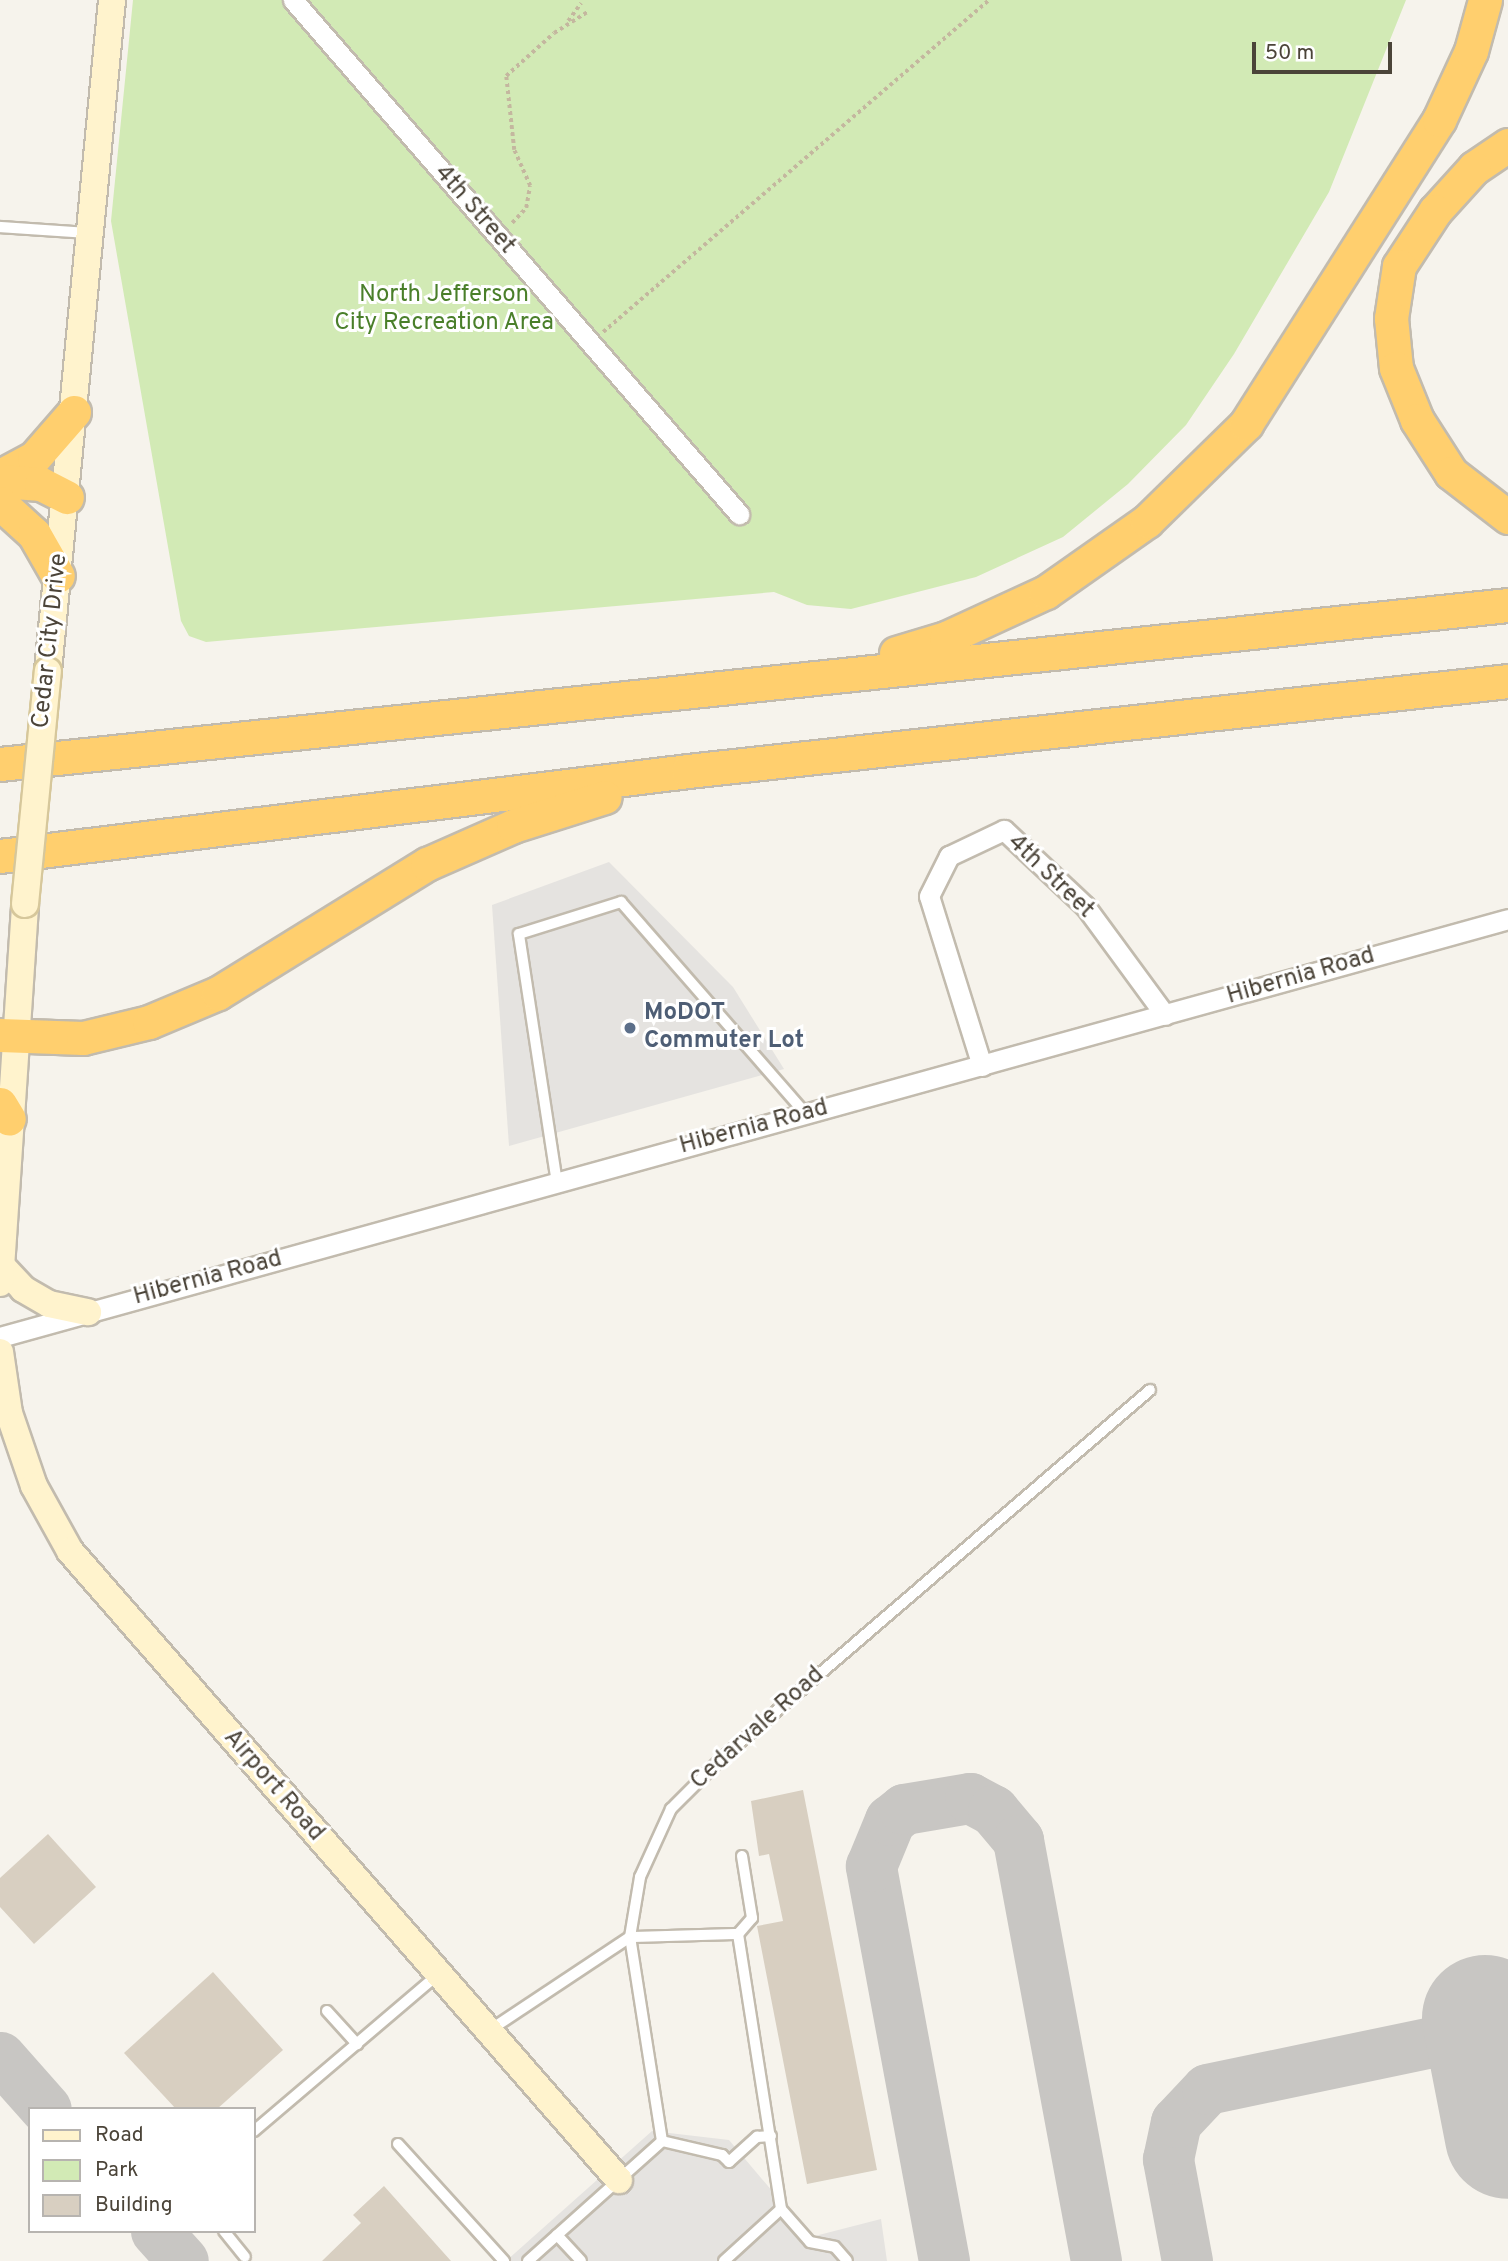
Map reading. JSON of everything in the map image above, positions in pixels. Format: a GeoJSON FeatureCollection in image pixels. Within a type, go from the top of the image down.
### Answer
{"type":"FeatureCollection","features":[{"type":"Feature","properties":{"kind":"highway"},"geometry":{"type":"LineString","coordinates":[[823,676],[946,638],[1046,592],[1147,521],[1196,478],[1245,424],[1439,120],[1471,51],[1485,0]]}},
{"type":"Feature","properties":{"kind":"highway"},"geometry":{"type":"LineString","coordinates":[[1508,145],[1474,168],[1435,211],[1399,266],[1391,318],[1396,368],[1417,420],[1451,473],[1508,517]]}},
{"type":"Feature","properties":{"kind":"highway"},"geometry":{"type":"LineString","coordinates":[[0,478],[34,458],[74,412]]}},
{"type":"Feature","properties":{"kind":"highway"},"geometry":{"type":"LineString","coordinates":[[0,478],[41,484],[67,497]]}},
{"type":"Feature","properties":{"kind":"highway"},"geometry":{"type":"LineString","coordinates":[[0,501],[43,503],[67,497]]}},
{"type":"Feature","properties":{"kind":"highway"},"geometry":{"type":"LineString","coordinates":[[0,501],[34,534],[58,576]]}},
{"type":"Feature","properties":{"kind":"highway"},"geometry":{"type":"LineString","coordinates":[[0,764],[1508,605]]}},
{"type":"Feature","properties":{"kind":"highway"},"geometry":{"type":"LineString","coordinates":[[0,856],[688,771],[1508,681]]}},
{"type":"Feature","properties":{"kind":"highway"},"geometry":{"type":"LineString","coordinates":[[1449,688],[1508,692]]}},
{"type":"Feature","properties":{"kind":"highway"},"geometry":{"type":"LineString","coordinates":[[8,1037],[83,1038],[149,1022],[218,993],[427,864],[513,826],[688,771]]}},
{"type":"Feature","properties":{"kind":"street","name":"Cedar City Drive"},"geometry":{"type":"LineString","coordinates":[[0,1283],[8,1037],[25,904],[67,497],[112,0]]}},
{"type":"Feature","properties":{"kind":"street","name":"4th Street"},"geometry":{"type":"LineString","coordinates":[[293,0],[739,514]]}},
{"type":"Feature","properties":{"kind":"street","name":"4th Street"},"geometry":{"type":"LineString","coordinates":[[982,1066],[929,896],[949,856],[1004,831],[1085,906],[1165,1014]]}},
{"type":"Feature","properties":{"kind":"street","name":"Hibernia Road"},"geometry":{"type":"LineString","coordinates":[[0,1337],[1508,919]]}},
{"type":"Feature","properties":{"kind":"street"},"geometry":{"type":"LineString","coordinates":[[0,1264],[23,1289],[49,1304],[88,1312]]}},
{"type":"Feature","properties":{"kind":"street","name":"Airport Road"},"geometry":{"type":"LineString","coordinates":[[0,1352],[9,1413],[34,1486],[70,1552],[619,2180]]}},
{"type":"Feature","properties":{"kind":"lane"},"geometry":{"type":"LineString","coordinates":[[0,227],[91,233]]}},
{"type":"Feature","properties":{"kind":"lane"},"geometry":{"type":"LineString","coordinates":[[557,1183],[519,934],[621,902],[807,1114]]}},
{"type":"Feature","properties":{"kind":"lane","name":"Cedarvale Road"},"geometry":{"type":"LineString","coordinates":[[662,2141],[630,1937],[640,1877],[671,1809],[723,1756],[1150,1390]]}},
{"type":"Feature","properties":{"kind":"lane"},"geometry":{"type":"LineString","coordinates":[[742,1856],[752,1917],[738,1934],[781,2209],[810,2242],[835,2247],[847,2261]]}},
{"type":"Feature","properties":{"kind":"lane"},"geometry":{"type":"LineString","coordinates":[[487,2032],[630,1937],[738,1934]]}},
{"type":"Feature","properties":{"kind":"lane"},"geometry":{"type":"LineString","coordinates":[[256,2130],[438,1974]]}},
{"type":"Feature","properties":{"kind":"lane"},"geometry":{"type":"LineString","coordinates":[[327,2011],[357,2044]]}},
{"type":"Feature","properties":{"kind":"lane"},"geometry":{"type":"LineString","coordinates":[[528,2261],[662,2141],[722,2155],[729,2162],[757,2137],[771,2136]]}},
{"type":"Feature","properties":{"kind":"lane"},"geometry":{"type":"LineString","coordinates":[[398,2144],[504,2261]]}},
{"type":"Feature","properties":{"kind":"lane"},"geometry":{"type":"LineString","coordinates":[[724,2261],[781,2209]]}},
{"type":"Feature","properties":{"kind":"lane"},"geometry":{"type":"LineString","coordinates":[[226,2233],[245,2257]]}},
{"type":"Feature","properties":{"kind":"lane"},"geometry":{"type":"LineString","coordinates":[[557,2235],[581,2261]]}},
{"type":"Feature","properties":{"kind":"path"},"geometry":{"type":"LineString","coordinates":[[590,344],[989,0]]}},
{"type":"Feature","properties":{"kind":"path"},"geometry":{"type":"LineString","coordinates":[[567,23],[581,3]]}},
{"type":"Feature","properties":{"kind":"path"},"geometry":{"type":"LineString","coordinates":[[497,236],[521,216],[529,197],[514,150],[506,76],[567,23],[589,11]]}},
{"type":"Feature","properties":{"kind":"green space","name":"North Jefferson City Recreation Area"},"geometry":{"type":"Polygon","coordinates":[[[133,0],[1406,0],[1329,192],[1234,354],[1186,425],[1128,484],[1063,537],[976,577],[851,609],[807,605],[774,592],[206,642],[189,636],[181,621],[111,221],[133,0]]]}},
{"type":"Feature","properties":{"kind":"shaded area","name":"MoDOT Commuter Lot"},"geometry":{"type":"Polygon","coordinates":[[[609,862],[733,987],[784,1069],[509,1146],[492,905],[609,862]]]}},
{"type":"Feature","properties":{"kind":"shaded area"},"geometry":{"type":"Polygon","coordinates":[[[652,2131],[729,2140],[811,2237],[881,2219],[887,2261],[506,2261],[652,2131]]]}},
{"type":"Feature","properties":{"kind":"building"},"geometry":{"type":"Polygon","coordinates":[[[803,1790],[877,2170],[807,2184],[757,1926],[783,1921],[769,1854],[759,1856],[751,1801],[803,1790]]]}},
{"type":"Feature","properties":{"kind":"building"},"geometry":{"type":"Polygon","coordinates":[[[48,1834],[96,1887],[34,1944],[0,1907],[0,1878],[48,1834]]]}},
{"type":"Feature","properties":{"kind":"building"},"geometry":{"type":"Polygon","coordinates":[[[213,1972],[283,2050],[219,2107],[174,2107],[124,2053],[213,1972]]]}},
{"type":"Feature","properties":{"kind":"building"},"geometry":{"type":"Polygon","coordinates":[[[384,2186],[451,2261],[322,2261],[361,2223],[353,2215],[384,2186]]]}},
{"type":"Feature","properties":{"kind":"taxiway"},"geometry":{"type":"LineString","coordinates":[[944,2261],[871,1866],[890,1820],[904,1809],[970,1798],[993,1810],[1018,1840],[1096,2261]]}},
{"type":"Feature","properties":{"kind":"taxiway"},"geometry":{"type":"LineString","coordinates":[[1187,2261],[1168,2159],[1176,2122],[1207,2089],[1489,2030]]}},
{"type":"Feature","properties":{"kind":"taxiway"},"geometry":{"type":"LineString","coordinates":[[0,2057],[44,2107]]}},
{"type":"Feature","properties":{"kind":"taxiway"},"geometry":{"type":"LineString","coordinates":[[158,2233],[183,2261]]}},
{"type":"Feature","properties":{"kind":"runway"},"geometry":{"type":"LineString","coordinates":[[1485,2018],[1508,2136]]}},
{"type":"Feature","properties":{"kind":"place","name":"MoDOT Commuter Lot"},"geometry":{"type":"Point","coordinates":[630,1028]}}]}
